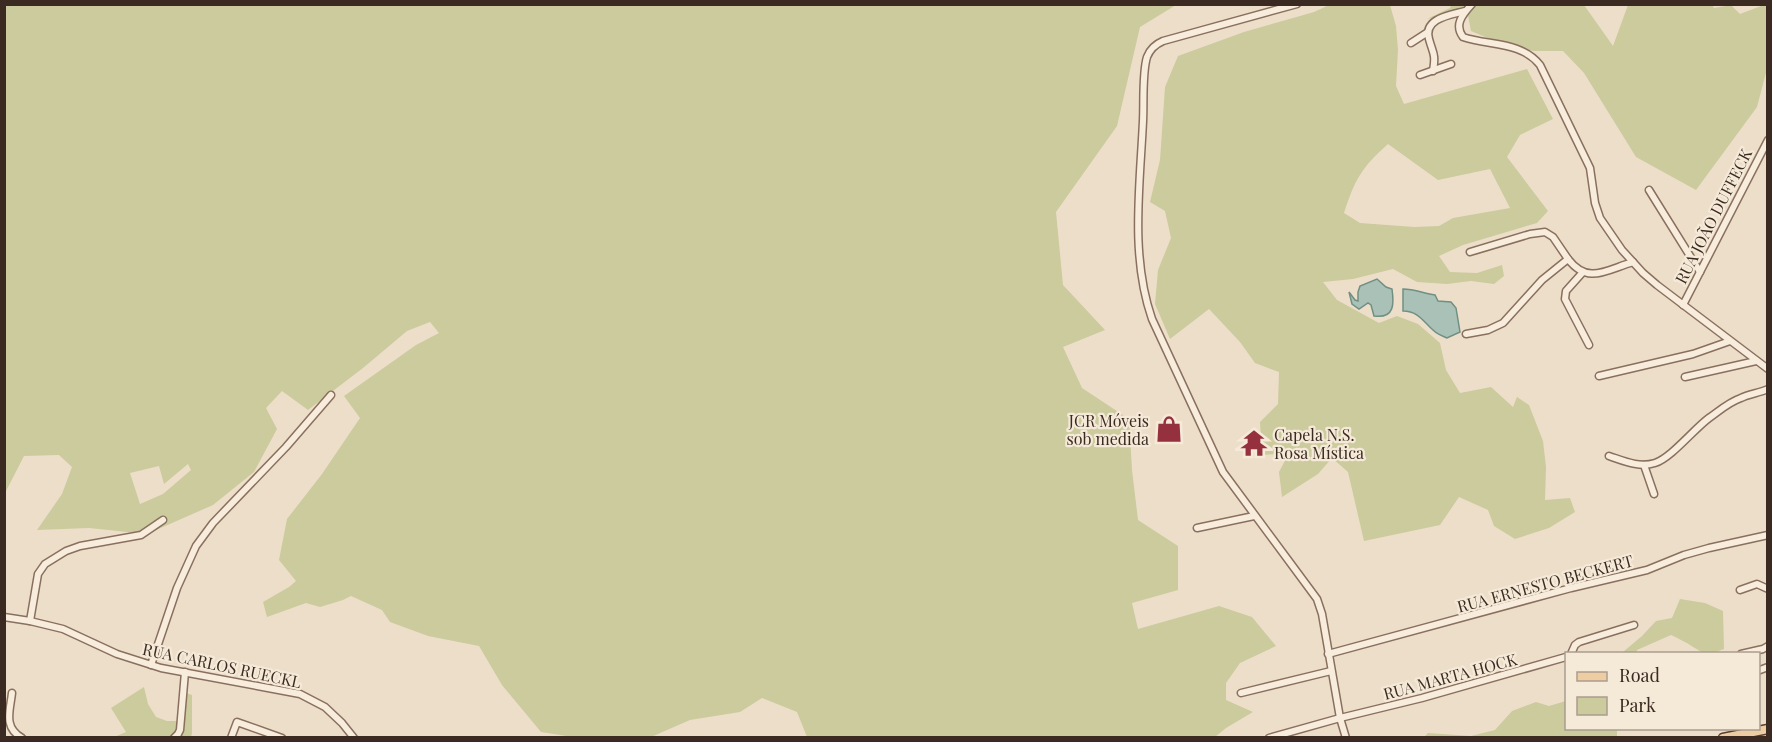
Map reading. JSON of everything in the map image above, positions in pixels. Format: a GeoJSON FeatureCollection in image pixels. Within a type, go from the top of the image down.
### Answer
{"type":"FeatureCollection","features":[{"type":"Feature","properties":{"kind":"main road"},"geometry":{"type":"LineString","coordinates":[[1723,738],[1767,729]]}},
{"type":"Feature","properties":{"kind":"street"},"geometry":{"type":"LineString","coordinates":[[1260,4],[1262,14]]}},
{"type":"Feature","properties":{"kind":"street"},"geometry":{"type":"LineString","coordinates":[[1297,4],[1163,41],[1151,50],[1146,60],[1139,256],[1144,295],[1156,329],[1218,463],[1254,516],[1315,594],[1322,614],[1340,718],[1346,738]]}},
{"type":"Feature","properties":{"kind":"street"},"geometry":{"type":"LineString","coordinates":[[1472,4],[1462,16],[1458,27],[1463,37],[1519,50],[1528,54],[1540,65],[1590,168],[1595,203],[1600,218],[1612,237],[1650,279],[1767,369]]}},
{"type":"Feature","properties":{"kind":"street"},"geometry":{"type":"LineString","coordinates":[[1433,71],[1435,57],[1428,32],[1431,23],[1440,18],[1466,11]]}},
{"type":"Feature","properties":{"kind":"street"},"geometry":{"type":"LineString","coordinates":[[1412,44],[1428,32]]}},
{"type":"Feature","properties":{"kind":"street"},"geometry":{"type":"LineString","coordinates":[[1420,75],[1451,64]]}},
{"type":"Feature","properties":{"kind":"street","name":"RUA JOÃO DUFFECK"},"geometry":{"type":"LineString","coordinates":[[1683,305],[1767,140]]}},
{"type":"Feature","properties":{"kind":"street"},"geometry":{"type":"LineString","coordinates":[[1649,190],[1700,272]]}},
{"type":"Feature","properties":{"kind":"street"},"geometry":{"type":"LineString","coordinates":[[1470,252],[1530,234],[1545,232],[1553,237],[1576,268],[1588,274],[1633,262]]}},
{"type":"Feature","properties":{"kind":"street"},"geometry":{"type":"LineString","coordinates":[[1467,334],[1503,324],[1542,280],[1568,259]]}},
{"type":"Feature","properties":{"kind":"street"},"geometry":{"type":"LineString","coordinates":[[1583,272],[1566,291],[1565,299],[1589,345]]}},
{"type":"Feature","properties":{"kind":"street"},"geometry":{"type":"LineString","coordinates":[[1599,376],[1693,354],[1730,341]]}},
{"type":"Feature","properties":{"kind":"street"},"geometry":{"type":"LineString","coordinates":[[1685,377],[1756,360]]}},
{"type":"Feature","properties":{"kind":"street"},"geometry":{"type":"LineString","coordinates":[[1609,456],[1628,463],[1644,465],[1661,460],[1730,403],[1767,389]]}},
{"type":"Feature","properties":{"kind":"street"},"geometry":{"type":"LineString","coordinates":[[151,665],[177,588],[196,546],[213,523],[286,447],[331,395]]}},
{"type":"Feature","properties":{"kind":"street"},"geometry":{"type":"LineString","coordinates":[[1644,465],[1654,494]]}},
{"type":"Feature","properties":{"kind":"street"},"geometry":{"type":"LineString","coordinates":[[1197,528],[1254,516]]}},
{"type":"Feature","properties":{"kind":"street"},"geometry":{"type":"LineString","coordinates":[[30,621],[38,574],[45,564],[66,551],[80,546],[141,535],[163,520]]}},
{"type":"Feature","properties":{"kind":"street","name":"RUA ERNESTO BECKERT"},"geometry":{"type":"LineString","coordinates":[[1328,654],[1571,588],[1647,570],[1709,548],[1767,535]]}},
{"type":"Feature","properties":{"kind":"street"},"geometry":{"type":"LineString","coordinates":[[1740,590],[1757,584],[1767,589]]}},
{"type":"Feature","properties":{"kind":"street","name":"RUA CARLOS RUECKL"},"geometry":{"type":"LineString","coordinates":[[4,617],[30,621],[75,634],[117,654],[151,665],[300,694],[325,707],[354,738]]}},
{"type":"Feature","properties":{"kind":"street"},"geometry":{"type":"LineString","coordinates":[[1572,652],[1579,642],[1634,625]]}},
{"type":"Feature","properties":{"kind":"street"},"geometry":{"type":"LineString","coordinates":[[1750,652],[1767,646]]}},
{"type":"Feature","properties":{"kind":"street","name":"RUA MARTA HOCK"},"geometry":{"type":"LineString","coordinates":[[1269,738],[1565,657]]}},
{"type":"Feature","properties":{"kind":"street"},"geometry":{"type":"LineString","coordinates":[[1760,670],[1767,668]]}},
{"type":"Feature","properties":{"kind":"street"},"geometry":{"type":"LineString","coordinates":[[1241,693],[1331,671]]}},
{"type":"Feature","properties":{"kind":"street"},"geometry":{"type":"LineString","coordinates":[[174,738],[180,730],[185,672]]}},
{"type":"Feature","properties":{"kind":"street"},"geometry":{"type":"LineString","coordinates":[[12,693],[10,727],[22,738]]}},
{"type":"Feature","properties":{"kind":"street"},"geometry":{"type":"LineString","coordinates":[[231,738],[237,722],[282,738]]}},
{"type":"Feature","properties":{"kind":"green space"},"geometry":{"type":"Polygon","coordinates":[[[1712,4],[1714,8],[1731,5],[1740,14],[1760,5],[1767,5],[1767,69],[1757,107],[1696,190],[1636,157],[1584,73],[1563,51],[1534,51],[1502,44],[1471,31],[1467,10],[1427,19],[1450,8],[1451,5],[1584,5],[1613,46],[1628,5],[1712,4]]]}},
{"type":"Feature","properties":{"kind":"green space"},"geometry":{"type":"Polygon","coordinates":[[[5,5],[1176,5],[1140,27],[1117,126],[1056,212],[1063,285],[1105,330],[1063,347],[1082,388],[1129,419],[1138,520],[1178,546],[1178,590],[1132,603],[1138,629],[1219,606],[1252,617],[1276,646],[1240,663],[1226,683],[1226,700],[1253,712],[1215,737],[807,737],[797,712],[762,698],[740,712],[690,720],[651,737],[579,738],[541,732],[502,685],[479,646],[428,636],[390,622],[382,610],[351,596],[320,607],[306,603],[267,617],[263,602],[296,581],[279,560],[287,519],[322,474],[360,418],[344,396],[416,345],[439,333],[430,322],[407,331],[308,410],[282,391],[266,408],[277,429],[254,472],[213,505],[147,534],[89,528],[37,530],[62,494],[72,467],[59,455],[24,456],[5,493],[5,5]],[[188,464],[164,484],[159,466],[130,473],[140,504],[163,494],[191,470],[188,464]]]}},
{"type":"Feature","properties":{"kind":"green space"},"geometry":{"type":"Polygon","coordinates":[[[1329,5],[1390,5],[1396,26],[1398,50],[1396,86],[1404,104],[1527,69],[1553,119],[1520,135],[1507,157],[1548,211],[1537,223],[1463,245],[1439,256],[1450,272],[1477,273],[1502,265],[1504,276],[1494,284],[1471,281],[1447,284],[1417,282],[1393,269],[1353,279],[1323,282],[1337,300],[1379,323],[1397,316],[1418,324],[1440,343],[1446,370],[1460,393],[1491,387],[1513,407],[1517,397],[1529,405],[1543,441],[1546,467],[1545,500],[1570,498],[1575,512],[1549,528],[1515,539],[1494,526],[1488,510],[1459,497],[1440,525],[1364,541],[1348,472],[1332,458],[1318,474],[1282,497],[1279,472],[1289,453],[1262,455],[1260,422],[1278,404],[1279,372],[1255,363],[1240,342],[1209,309],[1170,339],[1155,304],[1158,270],[1171,238],[1165,211],[1150,202],[1160,160],[1165,87],[1178,56],[1244,32],[1314,12],[1329,5]],[[1388,144],[1360,174],[1344,213],[1360,223],[1414,227],[1439,226],[1453,218],[1510,208],[1490,169],[1438,180],[1388,144]]]}},
{"type":"Feature","properties":{"kind":"green space"},"geometry":{"type":"Polygon","coordinates":[[[1680,599],[1705,603],[1723,611],[1724,649],[1703,652],[1671,635],[1637,652],[1623,652],[1656,621],[1672,618],[1680,599]]]}},
{"type":"Feature","properties":{"kind":"green space"},"geometry":{"type":"Polygon","coordinates":[[[144,687],[148,704],[156,717],[167,721],[180,721],[183,692],[192,695],[191,737],[114,737],[126,732],[111,708],[144,687]]]}},
{"type":"Feature","properties":{"kind":"green space"},"geometry":{"type":"Polygon","coordinates":[[[1565,701],[1565,730],[1617,730],[1617,737],[1424,737],[1428,733],[1471,736],[1495,730],[1512,711],[1536,702],[1549,706],[1565,701]]]}},
{"type":"Feature","properties":{"kind":"shaded area"},"geometry":{"type":"Polygon","coordinates":[[[1377,279],[1392,289],[1393,294],[1392,309],[1386,315],[1381,316],[1374,316],[1371,305],[1368,303],[1359,309],[1352,304],[1349,292],[1358,301],[1360,286],[1377,279]]]}},
{"type":"Feature","properties":{"kind":"shaded area"},"geometry":{"type":"Polygon","coordinates":[[[1403,289],[1435,295],[1438,301],[1451,302],[1456,308],[1460,332],[1447,338],[1436,333],[1416,315],[1403,311],[1403,289]]]}},
{"type":"Feature","properties":{"kind":"place","name":"JCR Móveis sob medida"},"geometry":{"type":"Point","coordinates":[1169,429]}},
{"type":"Feature","properties":{"kind":"place","name":"Capela N.S. Rosa Mística"},"geometry":{"type":"Point","coordinates":[1254,443]}}]}
